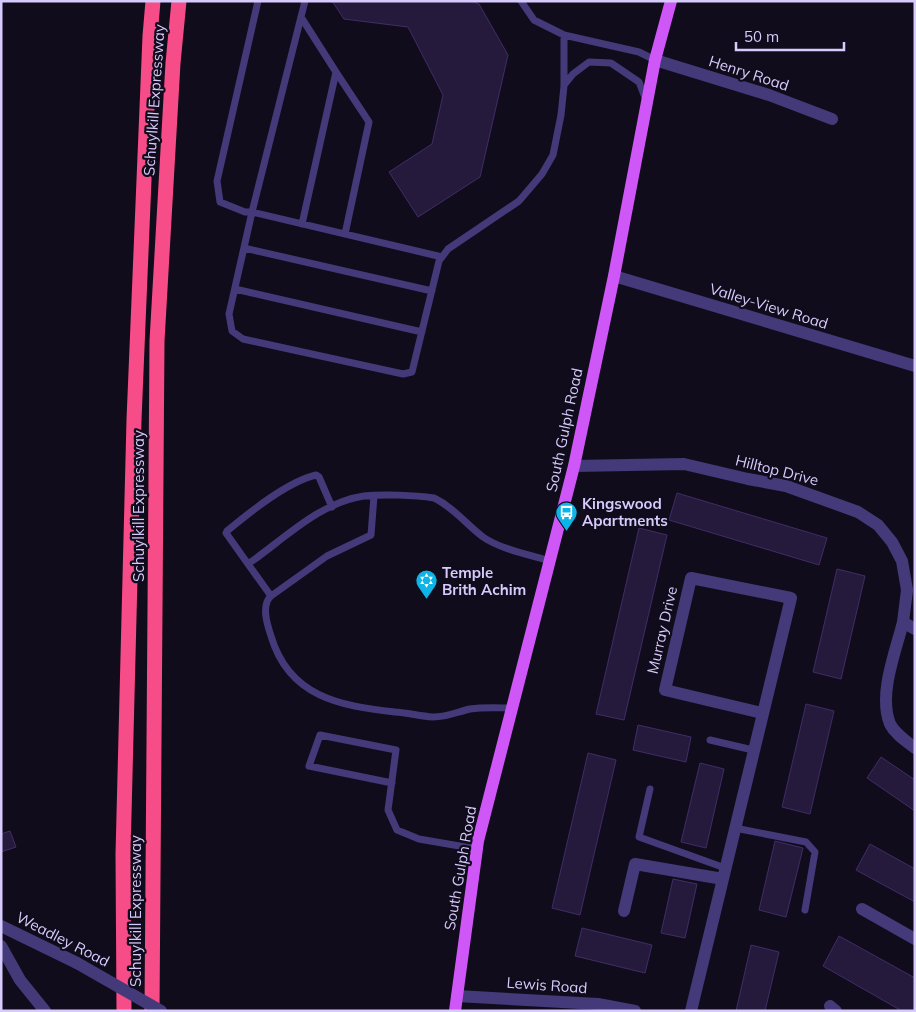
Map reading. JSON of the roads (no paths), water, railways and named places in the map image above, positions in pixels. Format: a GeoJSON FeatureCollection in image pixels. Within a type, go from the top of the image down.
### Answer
{"type":"FeatureCollection","features":[{"type":"Feature","properties":{"kind":"highway","name":"Schuylkill Expressway"},"geometry":{"type":"LineString","coordinates":[[124,1011],[123,854],[134,420],[153,1]]}},
{"type":"Feature","properties":{"kind":"highway","name":"Schuylkill Expressway"},"geometry":{"type":"LineString","coordinates":[[152,1011],[156,341],[178,1]]}},
{"type":"Feature","properties":{"kind":"main road","name":"South Gulph Road"},"geometry":{"type":"LineString","coordinates":[[455,1011],[477,849],[574,466],[614,276],[655,60],[671,1]]}},
{"type":"Feature","properties":{"kind":"street","name":"Henry Road"},"geometry":{"type":"LineString","coordinates":[[655,60],[769,95],[832,120]]}},
{"type":"Feature","properties":{"kind":"street","name":"Valley-View Road"},"geometry":{"type":"LineString","coordinates":[[614,276],[915,366]]}},
{"type":"Feature","properties":{"kind":"street","name":"Hilltop Drive"},"geometry":{"type":"LineString","coordinates":[[574,466],[684,464],[786,486],[858,512],[878,525],[892,542],[902,561],[906,590],[903,622],[886,695],[887,709],[891,725],[898,734],[915,748]]}},
{"type":"Feature","properties":{"kind":"street","name":"Murray Drive"},"geometry":{"type":"LineString","coordinates":[[691,1011],[791,598],[691,578],[665,690],[762,713]]}},
{"type":"Feature","properties":{"kind":"street"},"geometry":{"type":"LineString","coordinates":[[903,622],[915,629]]}},
{"type":"Feature","properties":{"kind":"street"},"geometry":{"type":"LineString","coordinates":[[624,911],[635,864],[724,873]]}},
{"type":"Feature","properties":{"kind":"street"},"geometry":{"type":"LineString","coordinates":[[862,909],[915,939]]}},
{"type":"Feature","properties":{"kind":"street","name":"Weadley Road"},"geometry":{"type":"LineString","coordinates":[[1,926],[77,963],[161,1011]]}},
{"type":"Feature","properties":{"kind":"street"},"geometry":{"type":"LineString","coordinates":[[1,946],[20,980],[45,1011]]}},
{"type":"Feature","properties":{"kind":"street","name":"Lewis Road"},"geometry":{"type":"LineString","coordinates":[[456,996],[598,1004],[635,1011]]}},
{"type":"Feature","properties":{"kind":"lane"},"geometry":{"type":"LineString","coordinates":[[258,1],[217,181],[220,202],[245,212],[252,212],[442,257]]}},
{"type":"Feature","properties":{"kind":"lane"},"geometry":{"type":"LineString","coordinates":[[305,1],[252,212],[229,314],[232,330],[243,339],[403,374],[412,372],[439,261],[448,249],[519,201],[542,174],[553,155],[561,115],[564,86],[564,35]]}},
{"type":"Feature","properties":{"kind":"lane"},"geometry":{"type":"LineString","coordinates":[[521,1],[534,20],[564,35],[639,52],[655,60]]}},
{"type":"Feature","properties":{"kind":"lane"},"geometry":{"type":"LineString","coordinates":[[301,17],[370,122],[345,234]]}},
{"type":"Feature","properties":{"kind":"lane"},"geometry":{"type":"LineString","coordinates":[[564,86],[572,74],[589,62],[611,64],[639,82],[647,104]]}},
{"type":"Feature","properties":{"kind":"lane"},"geometry":{"type":"LineString","coordinates":[[302,224],[336,72]]}},
{"type":"Feature","properties":{"kind":"lane"},"geometry":{"type":"LineString","coordinates":[[244,248],[432,291]]}},
{"type":"Feature","properties":{"kind":"lane"},"geometry":{"type":"LineString","coordinates":[[235,289],[422,332]]}},
{"type":"Feature","properties":{"kind":"lane"},"geometry":{"type":"LineString","coordinates":[[271,596],[226,536],[227,531],[285,489],[312,476],[319,476],[332,507]]}},
{"type":"Feature","properties":{"kind":"lane"},"geometry":{"type":"LineString","coordinates":[[248,564],[304,523],[347,500],[364,496],[434,498],[442,502],[484,538],[498,545],[550,561]]}},
{"type":"Feature","properties":{"kind":"lane"},"geometry":{"type":"LineString","coordinates":[[374,496],[371,535],[328,556],[271,596],[266,604],[265,609],[271,636],[278,654],[292,675],[300,683],[330,700],[352,706],[433,717],[451,716],[470,709],[512,708]]}},
{"type":"Feature","properties":{"kind":"lane"},"geometry":{"type":"LineString","coordinates":[[392,783],[309,766],[320,735],[396,750],[392,783],[388,810],[397,830],[420,838],[477,849]]}},
{"type":"Feature","properties":{"kind":"lane"},"geometry":{"type":"LineString","coordinates":[[710,740],[753,750]]}},
{"type":"Feature","properties":{"kind":"lane"},"geometry":{"type":"LineString","coordinates":[[650,789],[640,837],[724,873]]}},
{"type":"Feature","properties":{"kind":"lane"},"geometry":{"type":"LineString","coordinates":[[735,828],[806,842],[815,852],[805,910]]}},
{"type":"Feature","properties":{"kind":"place","name":"Kingswood Apartments"},"geometry":{"type":"Point","coordinates":[566,531]}},
{"type":"Feature","properties":{"kind":"place","name":"Temple Brith Achim"},"geometry":{"type":"Point","coordinates":[426,600]}}]}
